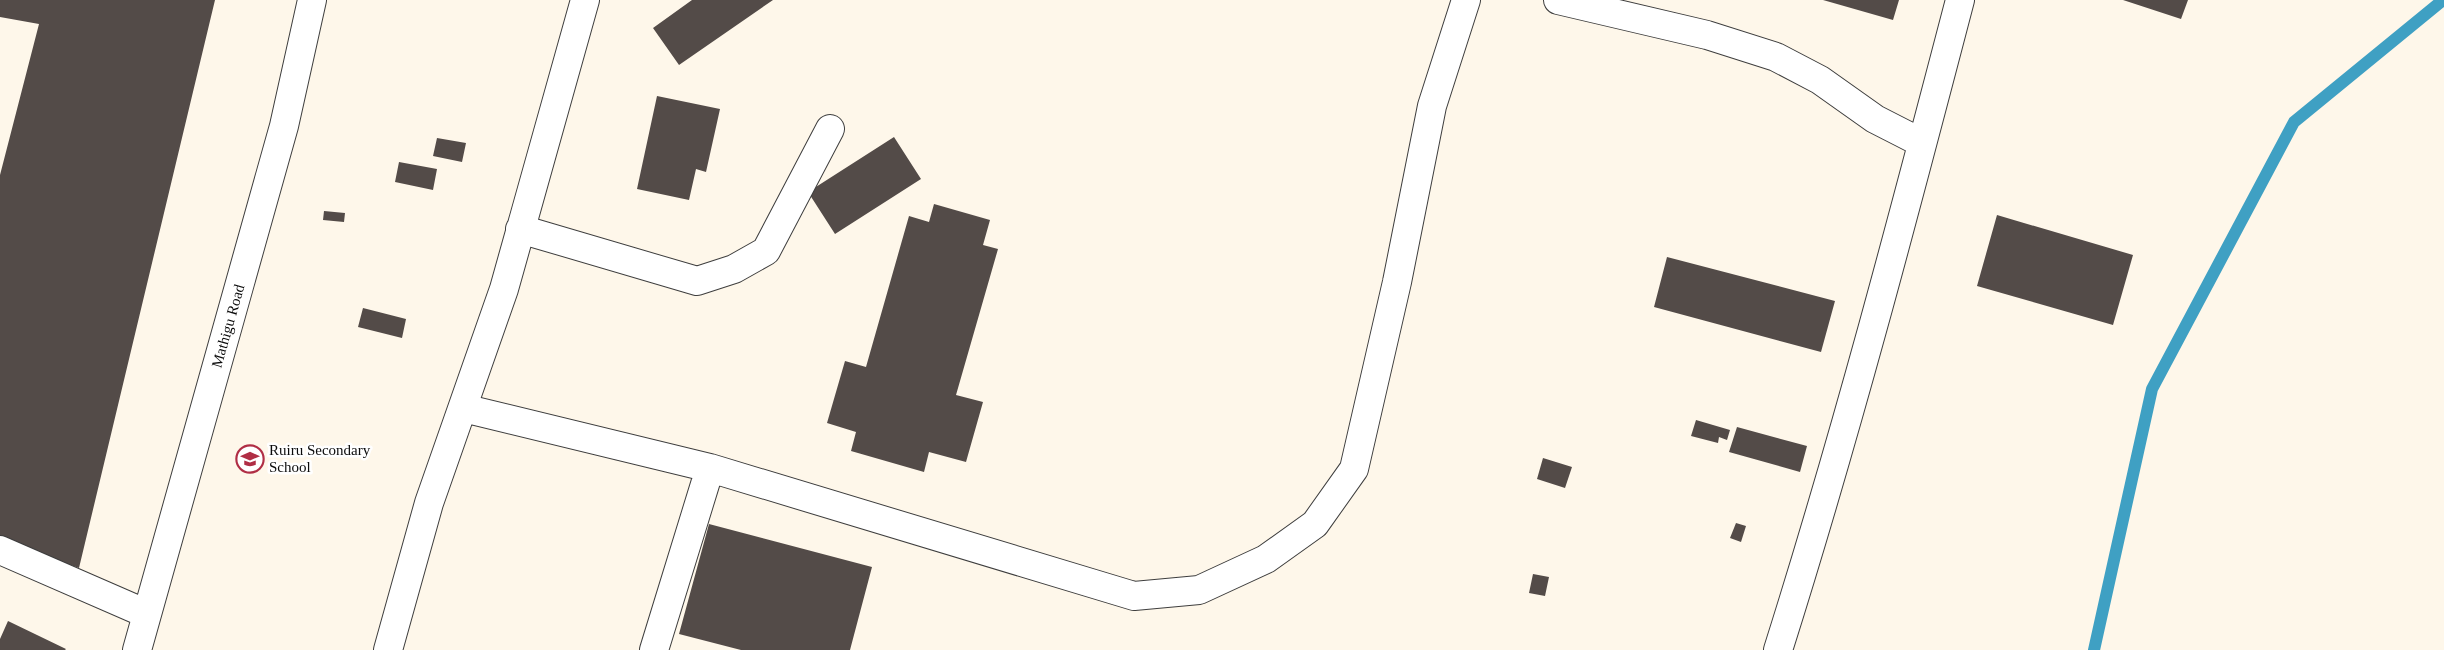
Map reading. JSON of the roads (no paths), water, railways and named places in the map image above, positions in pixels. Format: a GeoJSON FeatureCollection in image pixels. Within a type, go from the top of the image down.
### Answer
{"type":"FeatureCollection","features":[{"type":"Feature","properties":{"kind":"street","name":"Mathigu Road"},"geometry":{"type":"LineString","coordinates":[[137,650],[284,126],[312,0]]}},
{"type":"Feature","properties":{"kind":"street"},"geometry":{"type":"LineString","coordinates":[[388,650],[429,503],[504,289],[585,0]]}},
{"type":"Feature","properties":{"kind":"street"},"geometry":{"type":"LineString","coordinates":[[463,408],[710,468],[1134,596],[1199,590],[1266,559],[1315,524],[1354,469],[1397,282],[1432,106],[1466,0]]}},
{"type":"Feature","properties":{"kind":"street"},"geometry":{"type":"LineString","coordinates":[[1558,0],[1708,35],[1776,57],[1820,80],[1875,119],[1922,143]]}},
{"type":"Feature","properties":{"kind":"street"},"geometry":{"type":"LineString","coordinates":[[1778,650],[1805,565],[1892,261],[1960,0]]}},
{"type":"Feature","properties":{"kind":"street"},"geometry":{"type":"LineString","coordinates":[[520,229],[697,281],[734,269],[766,251],[830,129]]}},
{"type":"Feature","properties":{"kind":"street"},"geometry":{"type":"LineString","coordinates":[[654,650],[710,468]]}},
{"type":"Feature","properties":{"kind":"street"},"geometry":{"type":"LineString","coordinates":[[0,550],[147,614]]}},
{"type":"Feature","properties":{"kind":"waterway"},"geometry":{"type":"LineString","coordinates":[[2094,650],[2152,389],[2294,122],[2443,0]]}},
{"type":"Feature","properties":{"kind":"place","name":"Ruiru Secondary School"},"geometry":{"type":"Point","coordinates":[250,459]}}]}
